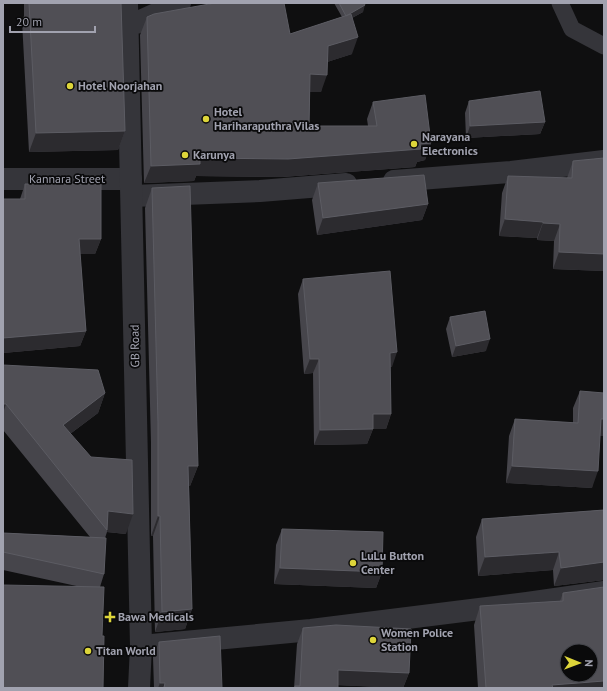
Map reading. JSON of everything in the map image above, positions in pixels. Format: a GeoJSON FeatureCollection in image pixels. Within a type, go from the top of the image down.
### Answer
{"type":"FeatureCollection","features":[{"type":"Feature","properties":{"kind":"street","name":"GB Road"},"geometry":{"type":"LineString","coordinates":[[127,3],[141,646],[138,688]]}},
{"type":"Feature","properties":{"kind":"street"},"geometry":{"type":"LineString","coordinates":[[127,27],[180,3]]}},
{"type":"Feature","properties":{"kind":"street","name":"Kannara Street"},"geometry":{"type":"LineString","coordinates":[[3,179],[131,187],[260,191],[511,172],[604,161]]}},
{"type":"Feature","properties":{"kind":"street"},"geometry":{"type":"LineString","coordinates":[[141,646],[311,630],[604,592]]}},
{"type":"Feature","properties":{"kind":"lane"},"geometry":{"type":"LineString","coordinates":[[560,3],[572,29],[604,46]]}},
{"type":"Feature","properties":{"kind":"building","name":"Hotel Noorjahan"},"geometry":{"type":"Polygon","coordinates":[[[29,3],[121,3],[125,131],[36,133],[29,3]]]}},
{"type":"Feature","properties":{"kind":"building"},"geometry":{"type":"Polygon","coordinates":[[[215,3],[284,3],[290,34],[351,14],[358,37],[328,46],[327,75],[310,74],[309,126],[377,126],[373,102],[425,95],[431,143],[420,144],[421,149],[288,159],[200,158],[200,164],[151,166],[147,17],[154,14],[215,3]]]}},
{"type":"Feature","properties":{"kind":"building"},"geometry":{"type":"Polygon","coordinates":[[[339,3],[364,3],[365,5],[346,16],[339,3]]]}},
{"type":"Feature","properties":{"kind":"building"},"geometry":{"type":"Polygon","coordinates":[[[540,91],[545,122],[470,126],[469,101],[540,91]]]}},
{"type":"Feature","properties":{"kind":"building"},"geometry":{"type":"Polygon","coordinates":[[[604,158],[604,254],[559,252],[560,224],[505,219],[508,176],[572,178],[573,161],[604,158]]]}},
{"type":"Feature","properties":{"kind":"building"},"geometry":{"type":"Polygon","coordinates":[[[424,175],[428,204],[323,218],[318,183],[424,175]]]}},
{"type":"Feature","properties":{"kind":"building"},"geometry":{"type":"Polygon","coordinates":[[[25,184],[101,184],[101,239],[79,239],[86,331],[3,338],[3,199],[25,199],[25,184]]]}},
{"type":"Feature","properties":{"kind":"building"},"geometry":{"type":"Polygon","coordinates":[[[190,186],[198,466],[188,466],[192,609],[162,612],[160,516],[158,516],[158,423],[152,188],[190,186]]]}},
{"type":"Feature","properties":{"kind":"building"},"geometry":{"type":"Polygon","coordinates":[[[390,271],[397,352],[390,353],[391,414],[373,414],[373,429],[320,430],[319,359],[310,359],[303,279],[390,271]]]}},
{"type":"Feature","properties":{"kind":"building"},"geometry":{"type":"Polygon","coordinates":[[[485,311],[490,339],[456,346],[450,317],[485,311]]]}},
{"type":"Feature","properties":{"kind":"building"},"geometry":{"type":"Polygon","coordinates":[[[3,365],[98,370],[105,393],[63,425],[91,457],[132,460],[133,514],[108,511],[107,530],[6,404],[3,404],[3,365]]]}},
{"type":"Feature","properties":{"kind":"building"},"geometry":{"type":"Polygon","coordinates":[[[580,391],[604,393],[604,419],[601,419],[598,471],[512,466],[515,419],[578,423],[580,391]]]}},
{"type":"Feature","properties":{"kind":"building"},"geometry":{"type":"Polygon","coordinates":[[[604,510],[604,562],[561,568],[559,552],[485,557],[482,519],[604,510]]]}},
{"type":"Feature","properties":{"kind":"building"},"geometry":{"type":"Polygon","coordinates":[[[282,529],[383,532],[382,572],[280,568],[282,529]]]}},
{"type":"Feature","properties":{"kind":"building"},"geometry":{"type":"Polygon","coordinates":[[[3,533],[106,538],[104,574],[3,552],[3,533]]]}},
{"type":"Feature","properties":{"kind":"building"},"geometry":{"type":"Polygon","coordinates":[[[3,585],[104,587],[102,636],[104,636],[103,688],[3,688],[3,585]]]}},
{"type":"Feature","properties":{"kind":"building"},"geometry":{"type":"Polygon","coordinates":[[[604,587],[604,681],[599,681],[599,643],[559,643],[559,683],[578,683],[552,685],[553,688],[486,688],[480,606],[563,601],[563,593],[604,587]]]}},
{"type":"Feature","properties":{"kind":"building"},"geometry":{"type":"Polygon","coordinates":[[[336,625],[411,629],[409,673],[338,670],[338,688],[295,688],[295,686],[300,686],[303,628],[336,625]]]}},
{"type":"Feature","properties":{"kind":"building"},"geometry":{"type":"Polygon","coordinates":[[[220,636],[222,688],[164,688],[165,683],[160,683],[159,642],[220,636]]]}},
{"type":"Feature","properties":{"kind":"place","name":"Hotel Noorjahan"},"geometry":{"type":"Point","coordinates":[70,86]}},
{"type":"Feature","properties":{"kind":"place","name":"Hotel Hariharaputhra Vilas"},"geometry":{"type":"Point","coordinates":[206,119]}},
{"type":"Feature","properties":{"kind":"place","name":"Narayana Electronics"},"geometry":{"type":"Point","coordinates":[414,144]}},
{"type":"Feature","properties":{"kind":"place","name":"Karunya"},"geometry":{"type":"Point","coordinates":[185,155]}},
{"type":"Feature","properties":{"kind":"place","name":"LuLu Button Center"},"geometry":{"type":"Point","coordinates":[353,563]}},
{"type":"Feature","properties":{"kind":"place","name":"Bawa Medicals"},"geometry":{"type":"Point","coordinates":[110,617]}},
{"type":"Feature","properties":{"kind":"place","name":"Women Police Station"},"geometry":{"type":"Point","coordinates":[373,640]}},
{"type":"Feature","properties":{"kind":"place","name":"Titan World"},"geometry":{"type":"Point","coordinates":[88,651]}}]}
